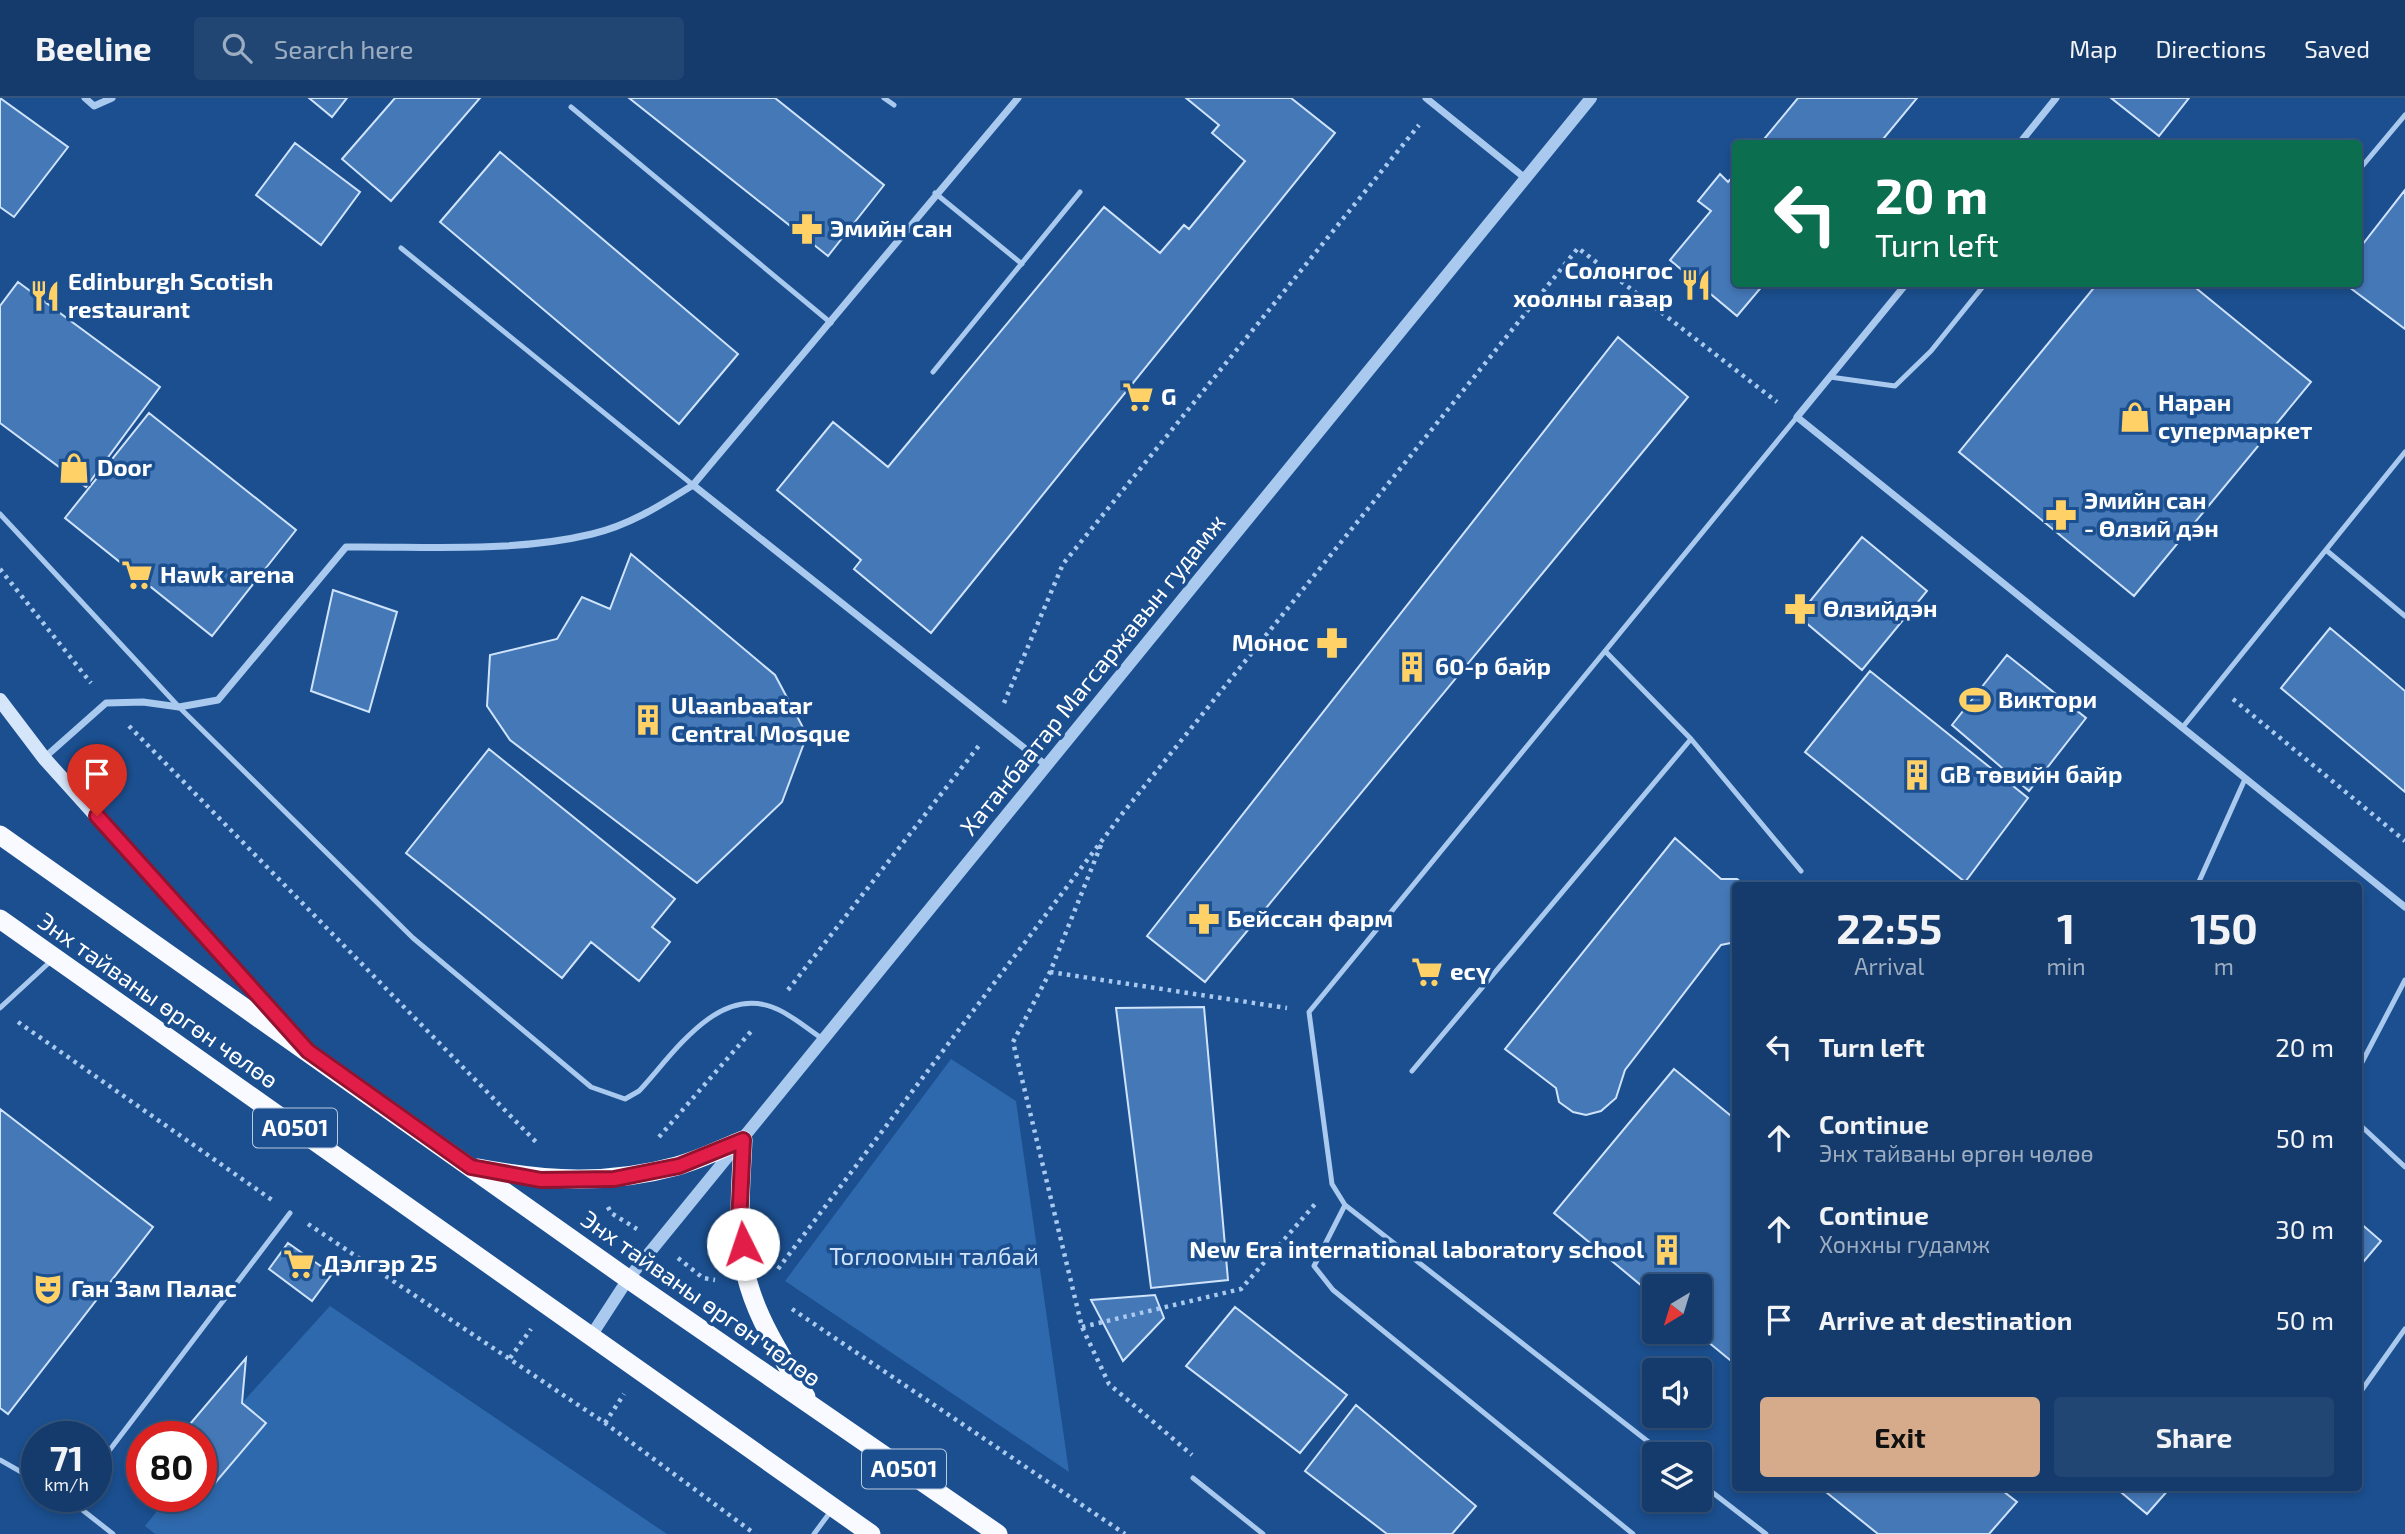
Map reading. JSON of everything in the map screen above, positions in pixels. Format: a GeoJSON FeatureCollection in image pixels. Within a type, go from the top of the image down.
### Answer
{"type":"FeatureCollection","features":[{"type":"Feature","properties":{"kind":"highway","name":"Энх тайваны өргөн чөлөө"},"geometry":{"type":"LineString","coordinates":[[0,835],[628,1279],[998,1534]]}},
{"type":"Feature","properties":{"kind":"highway","name":"Энх тайваны өргөн чөлөө"},"geometry":{"type":"LineString","coordinates":[[0,919],[870,1534]]}},
{"type":"Feature","properties":{"kind":"highway"},"geometry":{"type":"LineString","coordinates":[[471,1167],[541,1180],[614,1179],[679,1166],[743,1140],[739,1224],[749,1286],[775,1344],[810,1404]]}},
{"type":"Feature","properties":{"kind":"main road"},"geometry":{"type":"LineString","coordinates":[[0,700],[44,758],[308,1051]]}},
{"type":"Feature","properties":{"kind":"street"},"geometry":{"type":"LineString","coordinates":[[85,98],[94,106],[112,98]]}},
{"type":"Feature","properties":{"kind":"street"},"geometry":{"type":"LineString","coordinates":[[44,758],[106,703],[143,702],[179,707],[218,700],[346,547],[531,544],[593,534],[646,515],[693,485],[1018,98]]}},
{"type":"Feature","properties":{"kind":"street"},"geometry":{"type":"LineString","coordinates":[[1426,98],[1525,178]]}},
{"type":"Feature","properties":{"kind":"street","name":"Хатанбаатар Магсаржавын гудамж"},"geometry":{"type":"LineString","coordinates":[[591,1336],[628,1279],[1591,98]]}},
{"type":"Feature","properties":{"kind":"street"},"geometry":{"type":"LineString","coordinates":[[2022,140],[2056,98]]}},
{"type":"Feature","properties":{"kind":"street"},"geometry":{"type":"LineString","coordinates":[[1904,287],[1797,417],[2405,907]]}},
{"type":"Feature","properties":{"kind":"street"},"geometry":{"type":"LineString","coordinates":[[693,485],[1047,766]]}},
{"type":"Feature","properties":{"kind":"lane"},"geometry":{"type":"LineString","coordinates":[[884,98],[894,105]]}},
{"type":"Feature","properties":{"kind":"lane"},"geometry":{"type":"LineString","coordinates":[[571,107],[831,323]]}},
{"type":"Feature","properties":{"kind":"lane"},"geometry":{"type":"LineString","coordinates":[[2362,166],[2405,115]]}},
{"type":"Feature","properties":{"kind":"lane"},"geometry":{"type":"LineString","coordinates":[[933,372],[1080,192]]}},
{"type":"Feature","properties":{"kind":"lane"},"geometry":{"type":"LineString","coordinates":[[935,194],[1022,264]]}},
{"type":"Feature","properties":{"kind":"lane"},"geometry":{"type":"LineString","coordinates":[[401,247],[693,485]]}},
{"type":"Feature","properties":{"kind":"lane"},"geometry":{"type":"LineString","coordinates":[[1830,377],[1895,386],[1931,351],[1983,287]]}},
{"type":"Feature","properties":{"kind":"lane"},"geometry":{"type":"LineString","coordinates":[[1649,1442],[1345,1205],[1332,1184],[1309,1012],[1797,417]]}},
{"type":"Feature","properties":{"kind":"lane"},"geometry":{"type":"LineString","coordinates":[[2182,728],[2405,452]]}},
{"type":"Feature","properties":{"kind":"lane"},"geometry":{"type":"LineString","coordinates":[[0,514],[179,707],[413,938],[591,1087],[625,1099],[639,1091],[710,1017],[743,1001],[773,1007],[824,1039]]}},
{"type":"Feature","properties":{"kind":"lane"},"geometry":{"type":"LineString","coordinates":[[2326,550],[2405,616]]}},
{"type":"Feature","properties":{"kind":"lane"},"geometry":{"type":"LineString","coordinates":[[1605,651],[1691,739],[1801,871]]}},
{"type":"Feature","properties":{"kind":"lane"},"geometry":{"type":"LineString","coordinates":[[1412,1071],[1691,739]]}},
{"type":"Feature","properties":{"kind":"lane"},"geometry":{"type":"LineString","coordinates":[[2199,882],[2245,779]]}},
{"type":"Feature","properties":{"kind":"lane"},"geometry":{"type":"LineString","coordinates":[[0,1008],[54,958]]}},
{"type":"Feature","properties":{"kind":"lane"},"geometry":{"type":"LineString","coordinates":[[2362,1062],[2405,980]]}},
{"type":"Feature","properties":{"kind":"lane"},"geometry":{"type":"LineString","coordinates":[[2362,1127],[2405,1167]]}},
{"type":"Feature","properties":{"kind":"lane"},"geometry":{"type":"LineString","coordinates":[[1345,1205],[1314,1266],[1333,1290],[1633,1534]]}},
{"type":"Feature","properties":{"kind":"lane"},"geometry":{"type":"LineString","coordinates":[[112,1447],[290,1213]]}},
{"type":"Feature","properties":{"kind":"lane"},"geometry":{"type":"LineString","coordinates":[[2362,1390],[2405,1329]]}},
{"type":"Feature","properties":{"kind":"lane"},"geometry":{"type":"LineString","coordinates":[[0,1469],[2,1461],[21,1472]]}},
{"type":"Feature","properties":{"kind":"lane"},"geometry":{"type":"LineString","coordinates":[[1193,1478],[1263,1534]]}},
{"type":"Feature","properties":{"kind":"lane"},"geometry":{"type":"LineString","coordinates":[[1712,1492],[1766,1534]]}},
{"type":"Feature","properties":{"kind":"lane"},"geometry":{"type":"LineString","coordinates":[[814,1534],[834,1508]]}},
{"type":"Feature","properties":{"kind":"lane"},"geometry":{"type":"LineString","coordinates":[[88,1512],[113,1534]]}},
{"type":"Feature","properties":{"kind":"path"},"geometry":{"type":"LineString","coordinates":[[656,1140],[807,968],[995,726],[1063,564],[1435,106]]}},
{"type":"Feature","properties":{"kind":"path"},"geometry":{"type":"LineString","coordinates":[[771,1278],[1104,838],[1578,248],[1797,417]]}},
{"type":"Feature","properties":{"kind":"path"},"geometry":{"type":"LineString","coordinates":[[0,569],[106,703],[541,1148]]}},
{"type":"Feature","properties":{"kind":"path"},"geometry":{"type":"LineString","coordinates":[[2240,688],[2231,698],[2405,841]]}},
{"type":"Feature","properties":{"kind":"path"},"geometry":{"type":"LineString","coordinates":[[1104,838],[1050,972],[1013,1042],[1082,1327],[1109,1384],[1182,1447]]}},
{"type":"Feature","properties":{"kind":"path"},"geometry":{"type":"LineString","coordinates":[[1050,972],[1309,1012]]}},
{"type":"Feature","properties":{"kind":"path"},"geometry":{"type":"LineString","coordinates":[[10,1017],[290,1213],[605,1423],[755,1534]]}},
{"type":"Feature","properties":{"kind":"path"},"geometry":{"type":"LineString","coordinates":[[1082,1327],[1241,1289],[1332,1184]]}},
{"type":"Feature","properties":{"kind":"path"},"geometry":{"type":"LineString","coordinates":[[785,1304],[1125,1534]]}},
{"type":"Feature","properties":{"kind":"green space","name":"Тоглоомын талбай"},"geometry":{"type":"Polygon","coordinates":[[[951,1059],[1016,1101],[1069,1472],[785,1281],[951,1059]]]}},
{"type":"Feature","properties":{"kind":"green space"},"geometry":{"type":"Polygon","coordinates":[[[330,1306],[667,1534],[155,1534],[145,1526],[156,1512],[217,1512],[217,1481],[266,1424],[242,1403],[330,1306]]]}},
{"type":"Feature","properties":{"kind":"building"},"geometry":{"type":"Polygon","coordinates":[[[0,98],[68,147],[14,217],[0,207],[0,98]]]}},
{"type":"Feature","properties":{"kind":"building"},"geometry":{"type":"Polygon","coordinates":[[[309,98],[347,98],[332,117],[309,98]]]}},
{"type":"Feature","properties":{"kind":"building"},"geometry":{"type":"Polygon","coordinates":[[[395,98],[480,98],[391,201],[342,159],[395,98]]]}},
{"type":"Feature","properties":{"kind":"building"},"geometry":{"type":"Polygon","coordinates":[[[629,98],[775,98],[884,185],[828,256],[629,98]]]}},
{"type":"Feature","properties":{"kind":"building"},"geometry":{"type":"Polygon","coordinates":[[[1186,98],[1291,98],[1335,133],[931,633],[854,569],[861,560],[777,490],[833,422],[888,467],[1104,207],[1160,253],[1184,225],[1189,229],[1245,161],[1212,133],[1219,125],[1186,98]]]}},
{"type":"Feature","properties":{"kind":"building"},"geometry":{"type":"Polygon","coordinates":[[[1798,98],[1917,98],[1882,140],[1763,140],[1798,98]]]}},
{"type":"Feature","properties":{"kind":"building"},"geometry":{"type":"Polygon","coordinates":[[[2111,98],[2189,98],[2159,136],[2111,98]]]}},
{"type":"Feature","properties":{"kind":"building"},"geometry":{"type":"Polygon","coordinates":[[[295,143],[360,192],[321,245],[256,195],[295,143]]]}},
{"type":"Feature","properties":{"kind":"building"},"geometry":{"type":"Polygon","coordinates":[[[500,152],[738,354],[679,424],[440,222],[500,152]]]}},
{"type":"Feature","properties":{"kind":"building"},"geometry":{"type":"Polygon","coordinates":[[[1720,174],[1728,182],[1732,178],[1732,287],[1761,287],[1737,316],[1670,260],[1711,211],[1698,201],[1720,174]]]}},
{"type":"Feature","properties":{"kind":"building"},"geometry":{"type":"Polygon","coordinates":[[[2405,190],[2405,329],[2349,287],[2362,287],[2362,245],[2405,190]]]}},
{"type":"Feature","properties":{"kind":"building"},"geometry":{"type":"Polygon","coordinates":[[[18,282],[160,387],[86,487],[0,423],[0,306],[18,282]]]}},
{"type":"Feature","properties":{"kind":"building","name":"Наран супермаркет"},"geometry":{"type":"Polygon","coordinates":[[[2095,287],[2195,287],[2311,382],[2134,596],[1959,452],[2095,287]]]}},
{"type":"Feature","properties":{"kind":"building","name":"60-р байр"},"geometry":{"type":"Polygon","coordinates":[[[1618,337],[1688,397],[1205,982],[1147,936],[1618,337]]]}},
{"type":"Feature","properties":{"kind":"building"},"geometry":{"type":"Polygon","coordinates":[[[149,413],[296,530],[212,636],[65,518],[149,413]]]}},
{"type":"Feature","properties":{"kind":"building"},"geometry":{"type":"Polygon","coordinates":[[[1862,537],[1927,591],[1862,670],[1798,616],[1862,537]]]}},
{"type":"Feature","properties":{"kind":"building","name":"Ulaanbaatar Central Mosque"},"geometry":{"type":"Polygon","coordinates":[[[631,554],[775,675],[807,735],[782,802],[697,883],[510,740],[487,706],[490,655],[557,639],[582,597],[610,609],[631,554]]]}},
{"type":"Feature","properties":{"kind":"building"},"geometry":{"type":"Polygon","coordinates":[[[333,590],[397,612],[369,712],[311,691],[333,590]]]}},
{"type":"Feature","properties":{"kind":"building"},"geometry":{"type":"Polygon","coordinates":[[[2330,628],[2405,691],[2405,792],[2281,688],[2330,628]]]}},
{"type":"Feature","properties":{"kind":"building"},"geometry":{"type":"Polygon","coordinates":[[[2007,655],[2086,718],[2029,791],[1952,725],[2007,655]]]}},
{"type":"Feature","properties":{"kind":"building","name":"GB төвийн байр"},"geometry":{"type":"Polygon","coordinates":[[[1870,671],[2028,798],[1965,882],[1805,752],[1870,671]]]}},
{"type":"Feature","properties":{"kind":"building"},"geometry":{"type":"Polygon","coordinates":[[[489,749],[675,899],[652,927],[670,942],[639,981],[591,942],[562,978],[406,853],[489,749]]]}},
{"type":"Feature","properties":{"kind":"building"},"geometry":{"type":"Polygon","coordinates":[[[1675,838],[1721,879],[1737,879],[1741,882],[1732,882],[1732,943],[1721,945],[1625,1070],[1616,1098],[1601,1111],[1586,1115],[1573,1112],[1559,1102],[1556,1088],[1505,1049],[1675,838]]]}},
{"type":"Feature","properties":{"kind":"building"},"geometry":{"type":"Polygon","coordinates":[[[1204,1007],[1228,1280],[1151,1288],[1116,1008],[1204,1007]]]}},
{"type":"Feature","properties":{"kind":"building","name":"New Era international laboratory school"},"geometry":{"type":"Polygon","coordinates":[[[1674,1069],[1732,1117],[1732,1362],[1711,1344],[1712,1274],[1642,1274],[1642,1286],[1554,1213],[1674,1069]]]}},
{"type":"Feature","properties":{"kind":"building"},"geometry":{"type":"Polygon","coordinates":[[[0,1109],[153,1227],[8,1414],[0,1408],[0,1109]]]}},
{"type":"Feature","properties":{"kind":"building"},"geometry":{"type":"Polygon","coordinates":[[[2362,1225],[2381,1241],[2362,1263],[2362,1225]]]}},
{"type":"Feature","properties":{"kind":"building"},"geometry":{"type":"Polygon","coordinates":[[[288,1243],[332,1274],[312,1301],[269,1269],[288,1243]]]}},
{"type":"Feature","properties":{"kind":"building"},"geometry":{"type":"Polygon","coordinates":[[[1155,1295],[1164,1318],[1123,1361],[1091,1300],[1155,1295]]]}},
{"type":"Feature","properties":{"kind":"building"},"geometry":{"type":"Polygon","coordinates":[[[1235,1307],[1347,1395],[1300,1453],[1186,1366],[1235,1307]]]}},
{"type":"Feature","properties":{"kind":"building"},"geometry":{"type":"Polygon","coordinates":[[[246,1358],[242,1403],[266,1423],[217,1481],[217,1421],[193,1421],[246,1358]]]}},
{"type":"Feature","properties":{"kind":"building"},"geometry":{"type":"Polygon","coordinates":[[[1356,1405],[1476,1506],[1452,1534],[1387,1534],[1305,1471],[1356,1405]]]}},
{"type":"Feature","properties":{"kind":"building"},"geometry":{"type":"Polygon","coordinates":[[[1825,1491],[2003,1491],[2017,1502],[1989,1534],[1878,1534],[1825,1491]]]}},
{"type":"Feature","properties":{"kind":"building"},"geometry":{"type":"Polygon","coordinates":[[[2120,1491],[2167,1491],[2147,1514],[2120,1491]]]}},
{"type":"Feature","properties":{"kind":"place","name":"Эмийн сан"},"geometry":{"type":"Point","coordinates":[807,229]}},
{"type":"Feature","properties":{"kind":"place","name":"Солонгос хоолны газар"},"geometry":{"type":"Point","coordinates":[1696,285]}},
{"type":"Feature","properties":{"kind":"place","name":"Edinburgh Scotish restaurant"},"geometry":{"type":"Point","coordinates":[45,296]}},
{"type":"Feature","properties":{"kind":"place","name":"G"},"geometry":{"type":"Point","coordinates":[1138,397]}},
{"type":"Feature","properties":{"kind":"place","name":"Наран супермаркет"},"geometry":{"type":"Point","coordinates":[2135,417]}},
{"type":"Feature","properties":{"kind":"place","name":"Door"},"geometry":{"type":"Point","coordinates":[74,468]}},
{"type":"Feature","properties":{"kind":"place","name":"Эмийн сан - Өлзий дэн"},"geometry":{"type":"Point","coordinates":[2061,515]}},
{"type":"Feature","properties":{"kind":"place","name":"Hawk arena"},"geometry":{"type":"Point","coordinates":[137,575]}},
{"type":"Feature","properties":{"kind":"place","name":"Өлзийдэн"},"geometry":{"type":"Point","coordinates":[1800,609]}},
{"type":"Feature","properties":{"kind":"place","name":"Монос"},"geometry":{"type":"Point","coordinates":[1332,643]}},
{"type":"Feature","properties":{"kind":"place","name":"60-р байр"},"geometry":{"type":"Point","coordinates":[1412,667]}},
{"type":"Feature","properties":{"kind":"place","name":"Виктори"},"geometry":{"type":"Point","coordinates":[1975,700]}},
{"type":"Feature","properties":{"kind":"place","name":"Ulaanbaatar Central Mosque"},"geometry":{"type":"Point","coordinates":[648,720]}},
{"type":"Feature","properties":{"kind":"place","name":"GB төвийн байр"},"geometry":{"type":"Point","coordinates":[1917,775]}},
{"type":"Feature","properties":{"kind":"place","name":"Бейссан фарм"},"geometry":{"type":"Point","coordinates":[1204,919]}},
{"type":"Feature","properties":{"kind":"place","name":"есү"},"geometry":{"type":"Point","coordinates":[1427,972]}},
{"type":"Feature","properties":{"kind":"place","name":"New Era international laboratory school"},"geometry":{"type":"Point","coordinates":[1667,1250]}},
{"type":"Feature","properties":{"kind":"place","name":"Дэлгэр 25"},"geometry":{"type":"Point","coordinates":[299,1264]}},
{"type":"Feature","properties":{"kind":"place","name":"Ган Зам Палас"},"geometry":{"type":"Point","coordinates":[48,1289]}},
{"type":"Feature","properties":{"kind":"route"},"geometry":{"type":"LineString","coordinates":[[97,816],[308,1051],[471,1167],[541,1180],[614,1179],[679,1166],[743,1140],[739,1224],[743,1244]]}}]}
